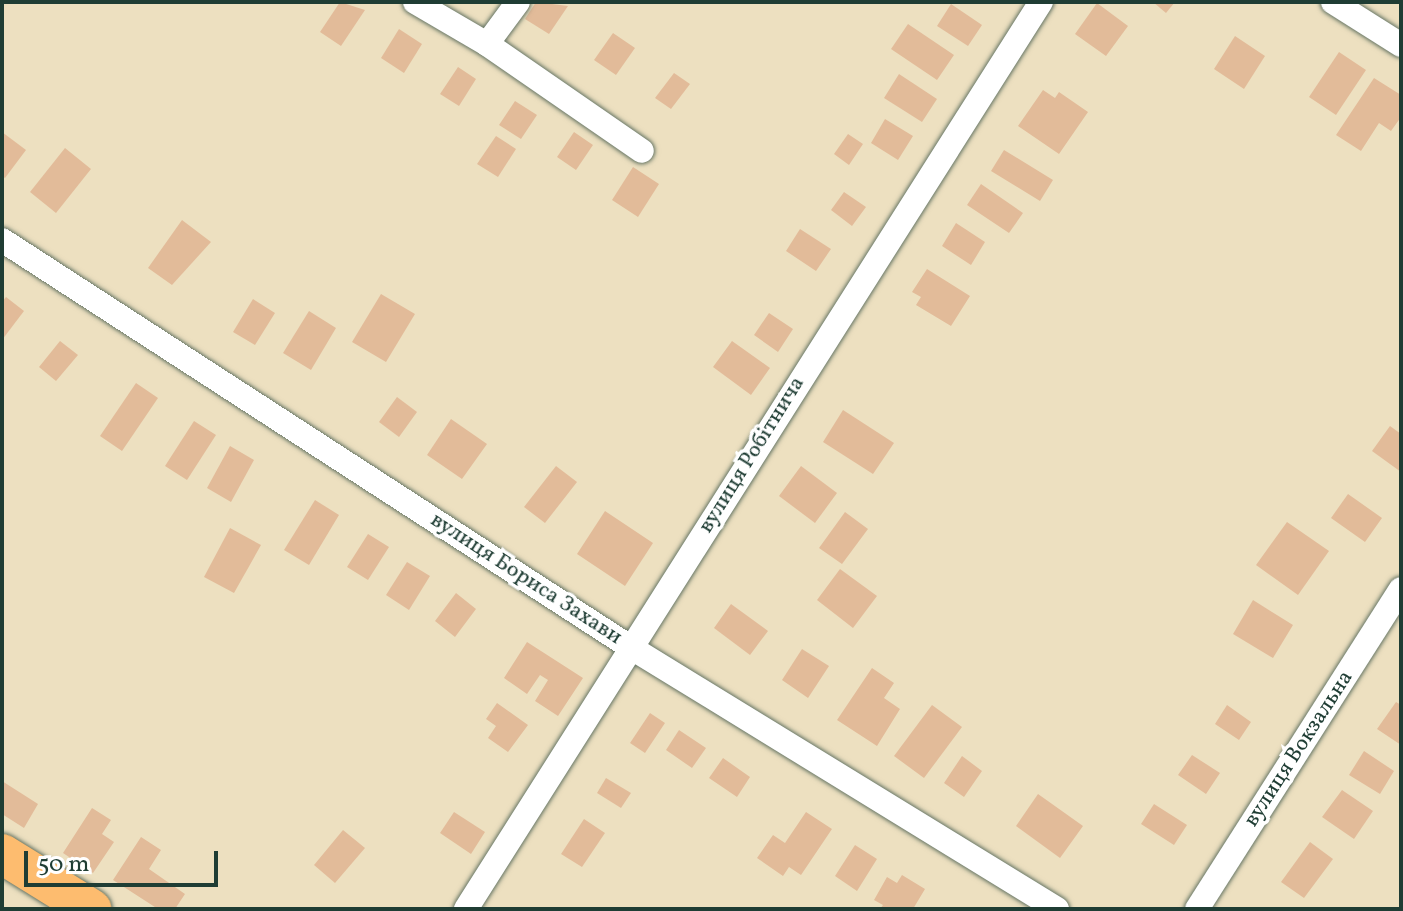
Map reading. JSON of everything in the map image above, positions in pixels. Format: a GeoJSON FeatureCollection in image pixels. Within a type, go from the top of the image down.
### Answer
{"type":"FeatureCollection","features":[{"type":"Feature","properties":{"kind":"main road"},"geometry":{"type":"LineString","coordinates":[[2,854],[91,909]]}},
{"type":"Feature","properties":{"kind":"street"},"geometry":{"type":"LineString","coordinates":[[415,2],[487,44],[642,151]]}},
{"type":"Feature","properties":{"kind":"street"},"geometry":{"type":"LineString","coordinates":[[487,44],[518,2]]}},
{"type":"Feature","properties":{"kind":"street","name":"вулиця Робітнича"},"geometry":{"type":"LineString","coordinates":[[466,909],[1041,2]]}},
{"type":"Feature","properties":{"kind":"street"},"geometry":{"type":"LineString","coordinates":[[1333,2],[1401,45]]}},
{"type":"Feature","properties":{"kind":"street","name":"вулиця Бориса Захави"},"geometry":{"type":"LineString","coordinates":[[2,240],[630,647],[1057,909]]}},
{"type":"Feature","properties":{"kind":"street","name":"вулиця Вокзальна"},"geometry":{"type":"LineString","coordinates":[[1197,909],[1401,589]]}},
{"type":"Feature","properties":{"kind":"building"},"geometry":{"type":"Polygon","coordinates":[[[340,2],[365,10],[341,46],[320,32],[340,2]]]}},
{"type":"Feature","properties":{"kind":"building"},"geometry":{"type":"Polygon","coordinates":[[[536,2],[568,6],[549,34],[525,19],[536,2]]]}},
{"type":"Feature","properties":{"kind":"building"},"geometry":{"type":"Polygon","coordinates":[[[1153,2],[1175,2],[1166,13],[1153,2]]]}},
{"type":"Feature","properties":{"kind":"building"},"geometry":{"type":"Polygon","coordinates":[[[1097,3],[1128,26],[1106,56],[1075,34],[1097,3]]]}},
{"type":"Feature","properties":{"kind":"building"},"geometry":{"type":"Polygon","coordinates":[[[951,4],[982,25],[968,46],[937,26],[951,4]]]}},
{"type":"Feature","properties":{"kind":"building"},"geometry":{"type":"Polygon","coordinates":[[[908,24],[954,55],[937,80],[891,49],[908,24]]]}},
{"type":"Feature","properties":{"kind":"building"},"geometry":{"type":"Polygon","coordinates":[[[399,29],[422,44],[404,73],[381,58],[399,29]]]}},
{"type":"Feature","properties":{"kind":"building"},"geometry":{"type":"Polygon","coordinates":[[[613,33],[635,48],[616,75],[594,60],[613,33]]]}},
{"type":"Feature","properties":{"kind":"building"},"geometry":{"type":"Polygon","coordinates":[[[1235,36],[1265,56],[1244,89],[1214,69],[1235,36]]]}},
{"type":"Feature","properties":{"kind":"building"},"geometry":{"type":"Polygon","coordinates":[[[1339,52],[1366,70],[1336,115],[1309,97],[1339,52]]]}},
{"type":"Feature","properties":{"kind":"building"},"geometry":{"type":"Polygon","coordinates":[[[458,67],[476,79],[459,106],[440,94],[458,67]]]}},
{"type":"Feature","properties":{"kind":"building"},"geometry":{"type":"Polygon","coordinates":[[[674,73],[690,84],[671,109],[655,98],[674,73]]]}},
{"type":"Feature","properties":{"kind":"building"},"geometry":{"type":"Polygon","coordinates":[[[899,74],[937,99],[922,122],[884,98],[899,74]]]}},
{"type":"Feature","properties":{"kind":"building"},"geometry":{"type":"Polygon","coordinates":[[[1374,78],[1401,95],[1401,117],[1391,131],[1379,123],[1361,151],[1336,135],[1374,78]]]}},
{"type":"Feature","properties":{"kind":"building"},"geometry":{"type":"Polygon","coordinates":[[[1043,90],[1055,98],[1059,92],[1088,112],[1059,154],[1018,126],[1043,90]]]}},
{"type":"Feature","properties":{"kind":"building"},"geometry":{"type":"Polygon","coordinates":[[[515,101],[537,115],[521,139],[499,125],[515,101]]]}},
{"type":"Feature","properties":{"kind":"building"},"geometry":{"type":"Polygon","coordinates":[[[885,119],[913,136],[898,160],[871,143],[885,119]]]}},
{"type":"Feature","properties":{"kind":"building"},"geometry":{"type":"Polygon","coordinates":[[[2,132],[26,150],[5,178],[2,176],[2,132]]]}},
{"type":"Feature","properties":{"kind":"building"},"geometry":{"type":"Polygon","coordinates":[[[574,132],[593,145],[576,170],[557,157],[574,132]]]}},
{"type":"Feature","properties":{"kind":"building"},"geometry":{"type":"Polygon","coordinates":[[[848,134],[863,144],[849,165],[834,154],[848,134]]]}},
{"type":"Feature","properties":{"kind":"building"},"geometry":{"type":"Polygon","coordinates":[[[496,136],[516,149],[498,177],[477,164],[496,136]]]}},
{"type":"Feature","properties":{"kind":"building"},"geometry":{"type":"Polygon","coordinates":[[[65,148],[91,169],[56,213],[30,192],[65,148]]]}},
{"type":"Feature","properties":{"kind":"building"},"geometry":{"type":"Polygon","coordinates":[[[1004,150],[1053,180],[1040,201],[991,171],[1004,150]]]}},
{"type":"Feature","properties":{"kind":"building"},"geometry":{"type":"Polygon","coordinates":[[[633,167],[659,184],[638,217],[612,200],[633,167]]]}},
{"type":"Feature","properties":{"kind":"building"},"geometry":{"type":"Polygon","coordinates":[[[981,184],[1023,213],[1009,233],[967,205],[981,184]]]}},
{"type":"Feature","properties":{"kind":"building"},"geometry":{"type":"Polygon","coordinates":[[[844,192],[866,207],[852,226],[831,210],[844,192]]]}},
{"type":"Feature","properties":{"kind":"building"},"geometry":{"type":"Polygon","coordinates":[[[182,220],[211,242],[172,285],[148,268],[182,220]]]}},
{"type":"Feature","properties":{"kind":"building"},"geometry":{"type":"Polygon","coordinates":[[[956,223],[985,242],[971,265],[942,246],[956,223]]]}},
{"type":"Feature","properties":{"kind":"building"},"geometry":{"type":"Polygon","coordinates":[[[800,229],[831,249],[816,271],[786,251],[800,229]]]}},
{"type":"Feature","properties":{"kind":"building"},"geometry":{"type":"Polygon","coordinates":[[[927,269],[970,296],[951,326],[916,305],[921,297],[912,292],[927,269]]]}},
{"type":"Feature","properties":{"kind":"building"},"geometry":{"type":"Polygon","coordinates":[[[381,294],[415,314],[386,362],[352,342],[381,294]]]}},
{"type":"Feature","properties":{"kind":"building"},"geometry":{"type":"Polygon","coordinates":[[[6,297],[24,311],[2,340],[2,302],[6,297]]]}},
{"type":"Feature","properties":{"kind":"building"},"geometry":{"type":"Polygon","coordinates":[[[253,299],[275,313],[255,345],[233,332],[253,299]]]}},
{"type":"Feature","properties":{"kind":"building"},"geometry":{"type":"Polygon","coordinates":[[[309,311],[336,328],[311,370],[283,353],[309,311]]]}},
{"type":"Feature","properties":{"kind":"building"},"geometry":{"type":"Polygon","coordinates":[[[769,313],[793,329],[778,352],[754,335],[769,313]]]}},
{"type":"Feature","properties":{"kind":"building"},"geometry":{"type":"Polygon","coordinates":[[[60,341],[78,355],[56,381],[39,367],[60,341]]]}},
{"type":"Feature","properties":{"kind":"building"},"geometry":{"type":"Polygon","coordinates":[[[732,341],[770,368],[751,395],[713,367],[732,341]]]}},
{"type":"Feature","properties":{"kind":"building"},"geometry":{"type":"Polygon","coordinates":[[[136,383],[158,398],[122,451],[100,436],[136,383]]]}},
{"type":"Feature","properties":{"kind":"building"},"geometry":{"type":"Polygon","coordinates":[[[397,397],[417,412],[399,437],[379,422],[397,397]]]}},
{"type":"Feature","properties":{"kind":"building"},"geometry":{"type":"Polygon","coordinates":[[[843,410],[894,443],[873,474],[823,442],[843,410]]]}},
{"type":"Feature","properties":{"kind":"building"},"geometry":{"type":"Polygon","coordinates":[[[451,419],[487,444],[462,479],[427,455],[451,419]]]}},
{"type":"Feature","properties":{"kind":"building"},"geometry":{"type":"Polygon","coordinates":[[[194,421],[216,435],[187,480],[165,466],[194,421]]]}},
{"type":"Feature","properties":{"kind":"building"},"geometry":{"type":"Polygon","coordinates":[[[1390,426],[1401,434],[1401,472],[1372,451],[1390,426]]]}},
{"type":"Feature","properties":{"kind":"building"},"geometry":{"type":"Polygon","coordinates":[[[230,446],[254,460],[231,502],[207,488],[230,446]]]}},
{"type":"Feature","properties":{"kind":"building"},"geometry":{"type":"Polygon","coordinates":[[[556,466],[577,482],[545,523],[524,507],[556,466]]]}},
{"type":"Feature","properties":{"kind":"building"},"geometry":{"type":"Polygon","coordinates":[[[801,466],[837,493],[815,523],[779,496],[801,466]]]}},
{"type":"Feature","properties":{"kind":"building"},"geometry":{"type":"Polygon","coordinates":[[[1348,494],[1382,518],[1365,542],[1331,518],[1348,494]]]}},
{"type":"Feature","properties":{"kind":"building"},"geometry":{"type":"Polygon","coordinates":[[[315,500],[339,515],[309,565],[284,550],[315,500]]]}},
{"type":"Feature","properties":{"kind":"building"},"geometry":{"type":"Polygon","coordinates":[[[605,511],[653,543],[625,586],[577,554],[605,511]]]}},
{"type":"Feature","properties":{"kind":"building"},"geometry":{"type":"Polygon","coordinates":[[[845,512],[868,529],[842,564],[819,548],[845,512]]]}},
{"type":"Feature","properties":{"kind":"building"},"geometry":{"type":"Polygon","coordinates":[[[1287,522],[1329,551],[1298,595],[1256,565],[1287,522]]]}},
{"type":"Feature","properties":{"kind":"building"},"geometry":{"type":"Polygon","coordinates":[[[230,528],[261,545],[234,593],[204,577],[230,528]]]}},
{"type":"Feature","properties":{"kind":"building"},"geometry":{"type":"Polygon","coordinates":[[[368,534],[389,547],[368,580],[347,567],[368,534]]]}},
{"type":"Feature","properties":{"kind":"building"},"geometry":{"type":"Polygon","coordinates":[[[407,562],[430,576],[409,610],[386,595],[407,562]]]}},
{"type":"Feature","properties":{"kind":"building"},"geometry":{"type":"Polygon","coordinates":[[[840,569],[877,596],[853,628],[817,600],[840,569]]]}},
{"type":"Feature","properties":{"kind":"building"},"geometry":{"type":"Polygon","coordinates":[[[456,593],[476,609],[455,637],[435,621],[456,593]]]}},
{"type":"Feature","properties":{"kind":"building"},"geometry":{"type":"Polygon","coordinates":[[[1253,600],[1293,625],[1273,658],[1233,634],[1253,600]]]}},
{"type":"Feature","properties":{"kind":"building"},"geometry":{"type":"Polygon","coordinates":[[[731,604],[768,631],[750,655],[714,628],[731,604]]]}},
{"type":"Feature","properties":{"kind":"building"},"geometry":{"type":"Polygon","coordinates":[[[527,642],[583,678],[558,716],[535,701],[548,680],[540,675],[527,694],[504,678],[527,642]]]}},
{"type":"Feature","properties":{"kind":"building"},"geometry":{"type":"Polygon","coordinates":[[[802,649],[829,666],[808,698],[782,680],[802,649]]]}},
{"type":"Feature","properties":{"kind":"building"},"geometry":{"type":"Polygon","coordinates":[[[872,668],[894,683],[884,698],[900,709],[877,746],[837,720],[872,668]]]}},
{"type":"Feature","properties":{"kind":"building"},"geometry":{"type":"Polygon","coordinates":[[[1396,702],[1401,705],[1401,745],[1377,729],[1396,702]]]}},
{"type":"Feature","properties":{"kind":"building"},"geometry":{"type":"Polygon","coordinates":[[[497,703],[528,725],[508,752],[488,738],[496,726],[486,719],[497,703]]]}},
{"type":"Feature","properties":{"kind":"building"},"geometry":{"type":"Polygon","coordinates":[[[932,705],[962,727],[924,778],[894,756],[932,705]]]}},
{"type":"Feature","properties":{"kind":"building"},"geometry":{"type":"Polygon","coordinates":[[[1227,705],[1251,722],[1239,740],[1215,724],[1227,705]]]}},
{"type":"Feature","properties":{"kind":"building"},"geometry":{"type":"Polygon","coordinates":[[[650,713],[665,723],[645,753],[630,743],[650,713]]]}},
{"type":"Feature","properties":{"kind":"building"},"geometry":{"type":"Polygon","coordinates":[[[679,730],[706,748],[692,768],[666,750],[679,730]]]}},
{"type":"Feature","properties":{"kind":"building"},"geometry":{"type":"Polygon","coordinates":[[[1364,751],[1394,771],[1380,794],[1349,775],[1364,751]]]}},
{"type":"Feature","properties":{"kind":"building"},"geometry":{"type":"Polygon","coordinates":[[[1192,755],[1220,773],[1206,794],[1178,775],[1192,755]]]}},
{"type":"Feature","properties":{"kind":"building"},"geometry":{"type":"Polygon","coordinates":[[[962,756],[982,771],[964,797],[944,783],[962,756]]]}},
{"type":"Feature","properties":{"kind":"building"},"geometry":{"type":"Polygon","coordinates":[[[723,758],[750,777],[737,797],[709,778],[723,758]]]}},
{"type":"Feature","properties":{"kind":"building"},"geometry":{"type":"Polygon","coordinates":[[[606,778],[631,793],[621,808],[597,793],[606,778]]]}},
{"type":"Feature","properties":{"kind":"building"},"geometry":{"type":"Polygon","coordinates":[[[2,781],[38,804],[24,828],[2,814],[2,781]]]}},
{"type":"Feature","properties":{"kind":"building"},"geometry":{"type":"Polygon","coordinates":[[[1342,790],[1373,811],[1354,839],[1322,817],[1342,790]]]}},
{"type":"Feature","properties":{"kind":"building"},"geometry":{"type":"Polygon","coordinates":[[[1038,794],[1083,826],[1060,858],[1016,826],[1038,794]]]}},
{"type":"Feature","properties":{"kind":"building"},"geometry":{"type":"Polygon","coordinates":[[[1154,804],[1187,825],[1174,845],[1141,824],[1154,804]]]}},
{"type":"Feature","properties":{"kind":"building"},"geometry":{"type":"Polygon","coordinates":[[[92,808],[111,820],[102,834],[114,842],[93,873],[63,853],[92,808]]]}},
{"type":"Feature","properties":{"kind":"building"},"geometry":{"type":"Polygon","coordinates":[[[454,812],[485,832],[471,854],[440,833],[454,812]]]}},
{"type":"Feature","properties":{"kind":"building"},"geometry":{"type":"Polygon","coordinates":[[[806,812],[832,829],[801,875],[789,867],[783,876],[757,858],[773,835],[785,843],[806,812]]]}},
{"type":"Feature","properties":{"kind":"building"},"geometry":{"type":"Polygon","coordinates":[[[584,819],[605,833],[582,867],[561,854],[584,819]]]}},
{"type":"Feature","properties":{"kind":"building"},"geometry":{"type":"Polygon","coordinates":[[[343,830],[365,848],[335,883],[314,865],[343,830]]]}},
{"type":"Feature","properties":{"kind":"building"},"geometry":{"type":"Polygon","coordinates":[[[141,837],[161,850],[149,869],[185,894],[175,909],[158,909],[113,880],[141,837]]]}},
{"type":"Feature","properties":{"kind":"building"},"geometry":{"type":"Polygon","coordinates":[[[1310,842],[1333,859],[1304,898],[1281,882],[1310,842]]]}},
{"type":"Feature","properties":{"kind":"building"},"geometry":{"type":"Polygon","coordinates":[[[855,845],[877,859],[857,891],[835,876],[855,845]]]}},
{"type":"Feature","properties":{"kind":"building"},"geometry":{"type":"Polygon","coordinates":[[[902,875],[925,889],[913,909],[880,909],[883,905],[874,900],[887,877],[897,883],[902,875]]]}}]}
